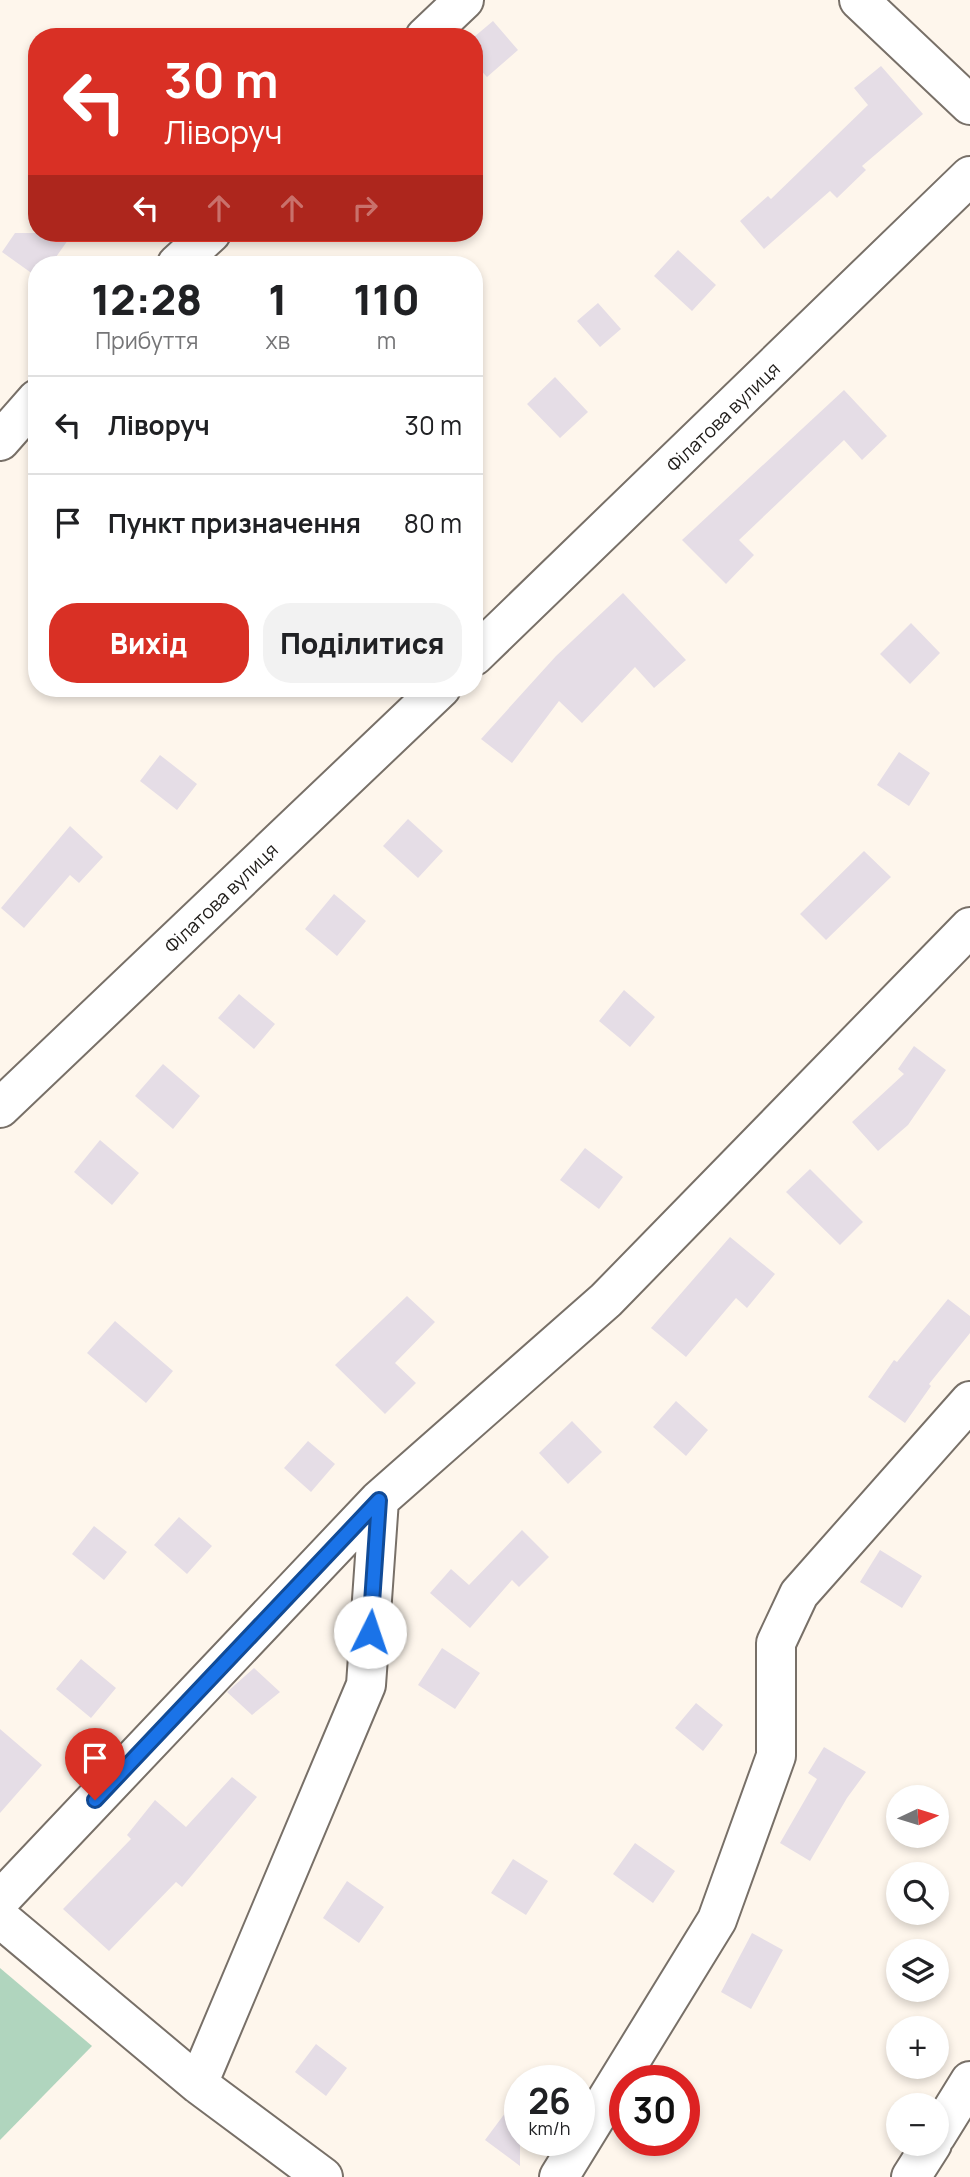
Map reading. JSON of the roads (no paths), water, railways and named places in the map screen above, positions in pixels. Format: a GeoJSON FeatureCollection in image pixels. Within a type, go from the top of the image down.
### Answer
{"type":"FeatureCollection","features":[{"type":"Feature","properties":{"kind":"street"},"geometry":{"type":"LineString","coordinates":[[434,28],[464,0]]}},
{"type":"Feature","properties":{"kind":"street"},"geometry":{"type":"LineString","coordinates":[[859,0],[970,105]]}},
{"type":"Feature","properties":{"kind":"street","name":"Філатова вулиця"},"geometry":{"type":"LineString","coordinates":[[483,647],[970,176]]}},
{"type":"Feature","properties":{"kind":"street"},"geometry":{"type":"LineString","coordinates":[[186,256],[201,242]]}},
{"type":"Feature","properties":{"kind":"street"},"geometry":{"type":"LineString","coordinates":[[0,441],[28,409]]}},
{"type":"Feature","properties":{"kind":"street","name":"Філатова вулиця"},"geometry":{"type":"LineString","coordinates":[[0,1108],[432,697]]}},
{"type":"Feature","properties":{"kind":"street"},"geometry":{"type":"LineString","coordinates":[[0,1900],[379,1500],[606,1300],[970,927]]}},
{"type":"Feature","properties":{"kind":"street"},"geometry":{"type":"LineString","coordinates":[[559,2177],[717,1920],[776,1756],[776,1643],[799,1594],[970,1401]]}},
{"type":"Feature","properties":{"kind":"street"},"geometry":{"type":"LineString","coordinates":[[198,2084],[366,1685],[379,1500]]}},
{"type":"Feature","properties":{"kind":"street"},"geometry":{"type":"LineString","coordinates":[[0,1918],[198,2084],[323,2177]]}},
{"type":"Feature","properties":{"kind":"street"},"geometry":{"type":"LineString","coordinates":[[949,2115],[970,2081]]}},
{"type":"Feature","properties":{"kind":"street"},"geometry":{"type":"LineString","coordinates":[[911,2177],[924,2156]]}}]}
